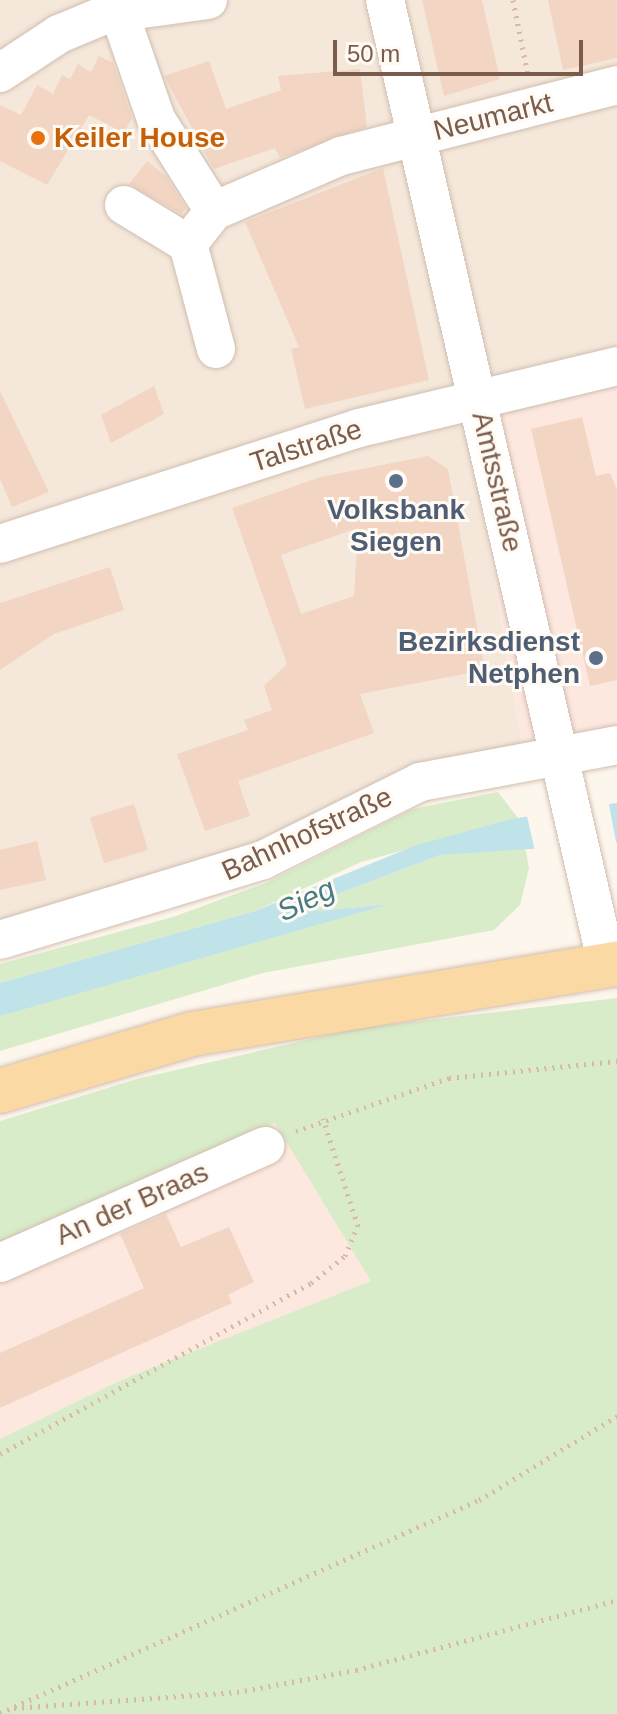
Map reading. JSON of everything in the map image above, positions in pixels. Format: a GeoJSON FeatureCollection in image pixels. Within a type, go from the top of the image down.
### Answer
{"type":"FeatureCollection","features":[{"type":"Feature","properties":{"kind":"main road"},"geometry":{"type":"LineString","coordinates":[[0,1091],[192,1034],[612,964]]}},
{"type":"Feature","properties":{"kind":"street"},"geometry":{"type":"LineString","coordinates":[[0,73],[59,34],[119,12],[208,0]]}},
{"type":"Feature","properties":{"kind":"street","name":"Amtsstraße"},"geometry":{"type":"LineString","coordinates":[[385,0],[592,898],[612,964]]}},
{"type":"Feature","properties":{"kind":"street"},"geometry":{"type":"LineString","coordinates":[[119,12],[156,119],[214,211],[188,244]]}},
{"type":"Feature","properties":{"kind":"street","name":"Neumarkt"},"geometry":{"type":"LineString","coordinates":[[214,211],[341,156],[617,85]]}},
{"type":"Feature","properties":{"kind":"street"},"geometry":{"type":"LineString","coordinates":[[124,205],[188,244],[216,349]]}},
{"type":"Feature","properties":{"kind":"street","name":"Talstraße"},"geometry":{"type":"LineString","coordinates":[[0,544],[477,396],[617,366]]}},
{"type":"Feature","properties":{"kind":"street","name":"Bahnhofstraße"},"geometry":{"type":"LineString","coordinates":[[0,940],[263,860],[420,782],[563,772],[617,745]]}},
{"type":"Feature","properties":{"kind":"street","name":"An der Braas"},"geometry":{"type":"LineString","coordinates":[[0,1263],[265,1146]]}},
{"type":"Feature","properties":{"kind":"path"},"geometry":{"type":"LineString","coordinates":[[513,0],[529,79]]}},
{"type":"Feature","properties":{"kind":"path"},"geometry":{"type":"LineString","coordinates":[[265,1146],[323,1119],[449,1078],[617,1061]]}},
{"type":"Feature","properties":{"kind":"path"},"geometry":{"type":"LineString","coordinates":[[0,1454],[311,1283],[345,1256],[358,1226],[323,1119]]}},
{"type":"Feature","properties":{"kind":"path"},"geometry":{"type":"LineString","coordinates":[[0,1713],[479,1500],[617,1416]]}},
{"type":"Feature","properties":{"kind":"path"},"geometry":{"type":"LineString","coordinates":[[10,1708],[237,1692],[356,1670],[617,1600]]}},
{"type":"Feature","properties":{"kind":"shaded area"},"geometry":{"type":"Polygon","coordinates":[[[0,0],[617,0],[617,387],[468,425],[522,745],[131,905],[0,939],[0,0]]]}},
{"type":"Feature","properties":{"kind":"shaded area"},"geometry":{"type":"Polygon","coordinates":[[[617,387],[617,729],[522,745],[468,424],[617,387]]]}},
{"type":"Feature","properties":{"kind":"shaded area"},"geometry":{"type":"Polygon","coordinates":[[[276,1123],[372,1282],[121,1380],[0,1439],[0,1242],[276,1123]]]}},
{"type":"Feature","properties":{"kind":"green space"},"geometry":{"type":"Polygon","coordinates":[[[498,792],[518,818],[361,862],[255,911],[0,983],[0,964],[173,917],[268,882],[413,809],[498,792]]]}},
{"type":"Feature","properties":{"kind":"green space"},"geometry":{"type":"Polygon","coordinates":[[[525,847],[529,868],[520,905],[494,930],[263,973],[0,1051],[0,1016],[22,1007],[389,904],[317,911],[311,904],[440,855],[525,847]]]}},
{"type":"Feature","properties":{"kind":"green space"},"geometry":{"type":"Polygon","coordinates":[[[617,998],[617,1714],[0,1714],[0,1439],[121,1380],[371,1281],[275,1123],[0,1242],[0,1121],[137,1079],[359,1028],[617,998]]]}},
{"type":"Feature","properties":{"kind":"water","name":"Sieg"},"geometry":{"type":"Polygon","coordinates":[[[617,803],[617,843],[440,855],[311,904],[317,911],[390,904],[0,1016],[0,983],[255,911],[414,846],[511,819],[617,803]]]}},
{"type":"Feature","properties":{"kind":"pier"},"geometry":{"type":"Polygon","coordinates":[[[608,800],[617,847],[535,851],[526,812],[608,800]]]}},
{"type":"Feature","properties":{"kind":"building"},"geometry":{"type":"Polygon","coordinates":[[[422,0],[482,0],[500,79],[444,96],[422,0]]]}},
{"type":"Feature","properties":{"kind":"building"},"geometry":{"type":"Polygon","coordinates":[[[548,0],[617,0],[617,58],[563,70],[548,0]]]}},
{"type":"Feature","properties":{"kind":"building","name":"Keiler House"},"geometry":{"type":"Polygon","coordinates":[[[99,56],[113,63],[132,118],[124,133],[89,115],[47,185],[0,161],[0,105],[21,115],[37,85],[53,94],[62,75],[70,79],[78,64],[91,72],[99,56]]]}},
{"type":"Feature","properties":{"kind":"building"},"geometry":{"type":"Polygon","coordinates":[[[209,61],[226,109],[281,90],[278,76],[360,69],[367,127],[280,158],[275,148],[214,169],[164,76],[209,61]]]}},
{"type":"Feature","properties":{"kind":"building"},"geometry":{"type":"Polygon","coordinates":[[[147,161],[166,176],[186,208],[181,214],[129,184],[147,161]]]}},
{"type":"Feature","properties":{"kind":"building"},"geometry":{"type":"Polygon","coordinates":[[[383,168],[429,380],[305,409],[291,349],[299,347],[245,222],[383,168]]]}},
{"type":"Feature","properties":{"kind":"building"},"geometry":{"type":"Polygon","coordinates":[[[154,386],[164,414],[111,443],[101,415],[154,386]]]}},
{"type":"Feature","properties":{"kind":"building"},"geometry":{"type":"Polygon","coordinates":[[[0,391],[49,492],[12,507],[0,479],[0,391]]]}},
{"type":"Feature","properties":{"kind":"building"},"geometry":{"type":"Polygon","coordinates":[[[582,417],[596,476],[610,473],[617,489],[617,680],[590,686],[531,429],[582,417]]]}},
{"type":"Feature","properties":{"kind":"building"},"geometry":{"type":"Polygon","coordinates":[[[428,456],[448,469],[485,670],[360,694],[374,733],[238,781],[250,816],[205,831],[177,754],[248,730],[244,720],[272,710],[264,686],[287,664],[232,508],[321,477],[428,456]],[[358,528],[281,555],[301,614],[354,596],[358,528]]]}},
{"type":"Feature","properties":{"kind":"building"},"geometry":{"type":"Polygon","coordinates":[[[110,567],[124,610],[54,634],[0,670],[0,603],[110,567]]]}},
{"type":"Feature","properties":{"kind":"building"},"geometry":{"type":"Polygon","coordinates":[[[134,804],[148,850],[104,863],[90,817],[134,804]]]}},
{"type":"Feature","properties":{"kind":"building"},"geometry":{"type":"Polygon","coordinates":[[[37,841],[46,880],[0,890],[0,850],[37,841]]]}},
{"type":"Feature","properties":{"kind":"building"},"geometry":{"type":"Polygon","coordinates":[[[166,1214],[181,1247],[229,1227],[254,1282],[228,1295],[232,1303],[0,1408],[0,1353],[144,1288],[120,1234],[166,1214]]]}},
{"type":"Feature","properties":{"kind":"place","name":"Keiler House"},"geometry":{"type":"Point","coordinates":[38,138]}},
{"type":"Feature","properties":{"kind":"place","name":"Volksbank Siegen"},"geometry":{"type":"Point","coordinates":[396,481]}},
{"type":"Feature","properties":{"kind":"place","name":"Bezirksdienst Netphen"},"geometry":{"type":"Point","coordinates":[596,658]}}]}
